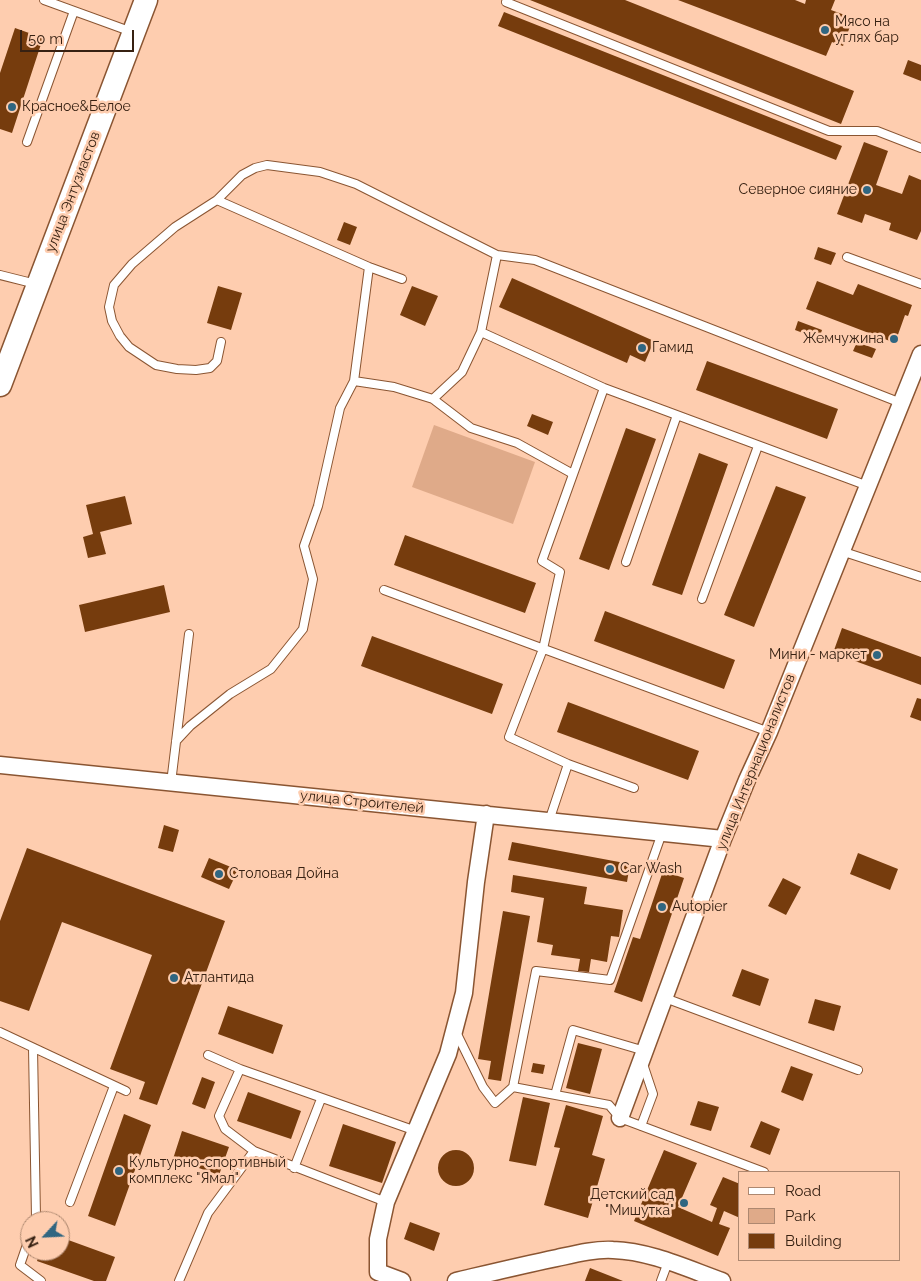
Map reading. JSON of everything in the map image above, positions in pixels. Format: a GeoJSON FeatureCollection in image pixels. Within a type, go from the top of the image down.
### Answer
{"type":"FeatureCollection","features":[{"type":"Feature","properties":{"kind":"street","name":"улица Энтузиастов"},"geometry":{"type":"LineString","coordinates":[[0,385],[146,0]]}},
{"type":"Feature","properties":{"kind":"street","name":"улица Интернационалистов"},"geometry":{"type":"LineString","coordinates":[[620,1118],[723,840],[769,732],[921,354]]}},
{"type":"Feature","properties":{"kind":"street","name":"улица Строителей"},"geometry":{"type":"LineString","coordinates":[[0,765],[723,840]]}},
{"type":"Feature","properties":{"kind":"street"},"geometry":{"type":"LineString","coordinates":[[402,1281],[375,1276],[378,1239],[386,1202],[417,1132],[448,1054],[455,1030],[464,993],[476,882],[486,814]]}},
{"type":"Feature","properties":{"kind":"street"},"geometry":{"type":"LineString","coordinates":[[456,1281],[510,1267],[592,1251],[613,1250],[633,1252],[722,1281]]}},
{"type":"Feature","properties":{"kind":"lane"},"geometry":{"type":"LineString","coordinates":[[44,0],[134,32]]}},
{"type":"Feature","properties":{"kind":"lane"},"geometry":{"type":"LineString","coordinates":[[506,2],[829,131],[878,131],[921,148]]}},
{"type":"Feature","properties":{"kind":"lane"},"geometry":{"type":"LineString","coordinates":[[27,142],[74,11]]}},
{"type":"Feature","properties":{"kind":"lane"},"geometry":{"type":"LineString","coordinates":[[221,342],[217,361],[210,368],[177,370],[156,365],[129,347],[120,336],[112,321],[109,306],[114,285],[132,264],[175,227],[217,200],[242,175],[267,165],[320,172],[356,184],[497,255],[535,260],[901,403]]}},
{"type":"Feature","properties":{"kind":"lane"},"geometry":{"type":"LineString","coordinates":[[217,200],[369,267],[402,279]]}},
{"type":"Feature","properties":{"kind":"lane"},"geometry":{"type":"LineString","coordinates":[[433,399],[462,372],[481,332],[497,255]]}},
{"type":"Feature","properties":{"kind":"lane"},"geometry":{"type":"LineString","coordinates":[[847,256],[921,284]]}},
{"type":"Feature","properties":{"kind":"lane"},"geometry":{"type":"LineString","coordinates":[[176,741],[190,726],[230,694],[270,669],[303,629],[313,579],[304,546],[318,506],[340,408],[354,381],[369,267]]}},
{"type":"Feature","properties":{"kind":"lane"},"geometry":{"type":"LineString","coordinates":[[0,275],[38,284]]}},
{"type":"Feature","properties":{"kind":"lane"},"geometry":{"type":"LineString","coordinates":[[481,332],[604,388],[868,486]]}},
{"type":"Feature","properties":{"kind":"lane"},"geometry":{"type":"LineString","coordinates":[[354,381],[394,388],[433,399],[471,428],[517,443],[573,474]]}},
{"type":"Feature","properties":{"kind":"lane"},"geometry":{"type":"LineString","coordinates":[[604,388],[542,561],[560,572],[543,649],[509,737],[568,764],[634,788]]}},
{"type":"Feature","properties":{"kind":"lane"},"geometry":{"type":"LineString","coordinates":[[626,562],[677,416]]}},
{"type":"Feature","properties":{"kind":"lane"},"geometry":{"type":"LineString","coordinates":[[702,598],[758,446]]}},
{"type":"Feature","properties":{"kind":"lane"},"geometry":{"type":"LineString","coordinates":[[841,551],[921,577]]}},
{"type":"Feature","properties":{"kind":"lane"},"geometry":{"type":"LineString","coordinates":[[384,590],[769,732]]}},
{"type":"Feature","properties":{"kind":"lane"},"geometry":{"type":"LineString","coordinates":[[171,783],[189,634]]}},
{"type":"Feature","properties":{"kind":"lane"},"geometry":{"type":"LineString","coordinates":[[548,821],[568,764]]}},
{"type":"Feature","properties":{"kind":"lane"},"geometry":{"type":"LineString","coordinates":[[455,1030],[483,1087],[495,1103],[514,1087],[536,971],[610,980],[662,833]]}},
{"type":"Feature","properties":{"kind":"lane"},"geometry":{"type":"LineString","coordinates":[[665,998],[858,1070]]}},
{"type":"Feature","properties":{"kind":"lane"},"geometry":{"type":"LineString","coordinates":[[554,1095],[573,1030],[644,1055],[653,1094],[641,1126]]}},
{"type":"Feature","properties":{"kind":"lane"},"geometry":{"type":"LineString","coordinates":[[0,1032],[126,1091]]}},
{"type":"Feature","properties":{"kind":"lane"},"geometry":{"type":"LineString","coordinates":[[33,1048],[36,1211]]}},
{"type":"Feature","properties":{"kind":"lane"},"geometry":{"type":"LineString","coordinates":[[208,1055],[320,1099],[417,1132]]}},
{"type":"Feature","properties":{"kind":"lane"},"geometry":{"type":"LineString","coordinates":[[240,1069],[220,1116],[225,1129],[254,1151],[386,1202]]}},
{"type":"Feature","properties":{"kind":"lane"},"geometry":{"type":"LineString","coordinates":[[70,1202],[114,1086]]}},
{"type":"Feature","properties":{"kind":"lane"},"geometry":{"type":"LineString","coordinates":[[514,1087],[609,1105],[620,1118],[761,1171]]}},
{"type":"Feature","properties":{"kind":"lane"},"geometry":{"type":"LineString","coordinates":[[294,1168],[320,1099]]}},
{"type":"Feature","properties":{"kind":"lane"},"geometry":{"type":"LineString","coordinates":[[178,1281],[208,1213],[254,1151]]}},
{"type":"Feature","properties":{"kind":"lane"},"geometry":{"type":"LineString","coordinates":[[21,1261],[20,1265],[41,1281]]}},
{"type":"Feature","properties":{"kind":"lane"},"geometry":{"type":"LineString","coordinates":[[661,1281],[668,1262]]}},
{"type":"Feature","properties":{"kind":"green space"},"geometry":{"type":"Polygon","coordinates":[[[434,425],[535,462],[513,524],[412,487],[434,425]]]}},
{"type":"Feature","properties":{"kind":"building"},"geometry":{"type":"Polygon","coordinates":[[[530,0],[625,0],[854,91],[841,124],[530,0]]]}},
{"type":"Feature","properties":{"kind":"building"},"geometry":{"type":"Polygon","coordinates":[[[678,0],[795,0],[805,4],[806,0],[835,0],[831,10],[853,18],[843,46],[832,42],[826,56],[678,0]]]}},
{"type":"Feature","properties":{"kind":"building"},"geometry":{"type":"Polygon","coordinates":[[[504,12],[842,146],[836,160],[498,26],[504,12]]]}},
{"type":"Feature","properties":{"kind":"building"},"geometry":{"type":"Polygon","coordinates":[[[15,28],[43,38],[12,133],[0,129],[0,73],[15,28]]]}},
{"type":"Feature","properties":{"kind":"building"},"geometry":{"type":"Polygon","coordinates":[[[908,60],[921,65],[921,81],[903,74],[908,60]]]}},
{"type":"Feature","properties":{"kind":"building","name":"Северное сияние"},"geometry":{"type":"Polygon","coordinates":[[[864,142],[888,151],[876,185],[902,194],[909,175],[921,180],[921,231],[917,240],[889,230],[891,223],[865,214],[862,223],[837,214],[864,142]]]}},
{"type":"Feature","properties":{"kind":"building"},"geometry":{"type":"Polygon","coordinates":[[[344,222],[357,227],[350,245],[337,240],[344,222]]]}},
{"type":"Feature","properties":{"kind":"building"},"geometry":{"type":"Polygon","coordinates":[[[818,247],[836,253],[831,265],[814,259],[818,247]]]}},
{"type":"Feature","properties":{"kind":"building"},"geometry":{"type":"Polygon","coordinates":[[[512,278],[654,341],[645,362],[630,355],[627,363],[499,307],[512,278]]]}},
{"type":"Feature","properties":{"kind":"building"},"geometry":{"type":"Polygon","coordinates":[[[817,281],[853,295],[858,284],[912,305],[908,316],[905,315],[895,343],[806,309],[817,281]]]}},
{"type":"Feature","properties":{"kind":"building"},"geometry":{"type":"Polygon","coordinates":[[[218,286],[242,293],[231,330],[207,323],[218,286]]]}},
{"type":"Feature","properties":{"kind":"building"},"geometry":{"type":"Polygon","coordinates":[[[412,286],[438,296],[425,326],[400,315],[412,286]]]}},
{"type":"Feature","properties":{"kind":"building"},"geometry":{"type":"Polygon","coordinates":[[[798,321],[822,330],[819,339],[795,330],[798,321]]]}},
{"type":"Feature","properties":{"kind":"building"},"geometry":{"type":"Polygon","coordinates":[[[857,342],[876,349],[872,358],[853,351],[857,342]]]}},
{"type":"Feature","properties":{"kind":"building"},"geometry":{"type":"Polygon","coordinates":[[[707,361],[838,409],[827,439],[696,390],[707,361]]]}},
{"type":"Feature","properties":{"kind":"building"},"geometry":{"type":"Polygon","coordinates":[[[532,414],[553,422],[548,435],[527,426],[532,414]]]}},
{"type":"Feature","properties":{"kind":"building"},"geometry":{"type":"Polygon","coordinates":[[[626,428],[656,439],[609,570],[579,559],[626,428]]]}},
{"type":"Feature","properties":{"kind":"building"},"geometry":{"type":"Polygon","coordinates":[[[699,453],[728,464],[682,595],[652,585],[699,453]]]}},
{"type":"Feature","properties":{"kind":"building"},"geometry":{"type":"Polygon","coordinates":[[[776,486],[806,497],[754,627],[724,615],[776,486]]]}},
{"type":"Feature","properties":{"kind":"building"},"geometry":{"type":"Polygon","coordinates":[[[125,496],[132,524],[100,532],[106,554],[88,558],[83,537],[93,534],[86,505],[125,496]]]}},
{"type":"Feature","properties":{"kind":"building"},"geometry":{"type":"Polygon","coordinates":[[[405,535],[536,583],[525,613],[394,565],[405,535]]]}},
{"type":"Feature","properties":{"kind":"building"},"geometry":{"type":"Polygon","coordinates":[[[164,585],[170,612],[85,632],[79,605],[164,585]]]}},
{"type":"Feature","properties":{"kind":"building"},"geometry":{"type":"Polygon","coordinates":[[[605,611],[735,660],[724,689],[594,641],[605,611]]]}},
{"type":"Feature","properties":{"kind":"building","name":"Мини - маркет"},"geometry":{"type":"Polygon","coordinates":[[[842,628],[921,657],[921,685],[833,653],[842,628]]]}},
{"type":"Feature","properties":{"kind":"building"},"geometry":{"type":"Polygon","coordinates":[[[372,636],[503,684],[492,714],[361,666],[372,636]]]}},
{"type":"Feature","properties":{"kind":"building"},"geometry":{"type":"Polygon","coordinates":[[[917,698],[921,699],[921,721],[910,717],[917,698]]]}},
{"type":"Feature","properties":{"kind":"building"},"geometry":{"type":"Polygon","coordinates":[[[568,702],[699,751],[688,780],[557,732],[568,702]]]}},
{"type":"Feature","properties":{"kind":"building"},"geometry":{"type":"Polygon","coordinates":[[[164,825],[179,830],[173,852],[158,848],[164,825]]]}},
{"type":"Feature","properties":{"kind":"building"},"geometry":{"type":"Polygon","coordinates":[[[512,842],[630,864],[627,882],[508,860],[512,842]]]}},
{"type":"Feature","properties":{"kind":"building","name":"Атлантида"},"geometry":{"type":"Polygon","coordinates":[[[27,848],[225,921],[157,1105],[139,1099],[145,1082],[110,1069],[152,955],[62,922],[29,1011],[0,1001],[0,921],[27,848]]]}},
{"type":"Feature","properties":{"kind":"building"},"geometry":{"type":"Polygon","coordinates":[[[858,853],[898,869],[890,890],[850,874],[858,853]]]}},
{"type":"Feature","properties":{"kind":"building","name":"Столовая Дойна"},"geometry":{"type":"Polygon","coordinates":[[[209,858],[238,870],[229,889],[201,877],[209,858]]]}},
{"type":"Feature","properties":{"kind":"building","name":"Autopier"},"geometry":{"type":"Polygon","coordinates":[[[663,871],[684,878],[642,1002],[614,992],[633,937],[640,939],[663,871]]]}},
{"type":"Feature","properties":{"kind":"building"},"geometry":{"type":"Polygon","coordinates":[[[513,875],[587,887],[584,904],[623,910],[619,937],[611,936],[607,962],[591,959],[589,972],[578,971],[580,959],[551,955],[553,945],[537,942],[544,898],[511,892],[513,875]]]}},
{"type":"Feature","properties":{"kind":"building"},"geometry":{"type":"Polygon","coordinates":[[[783,878],[801,887],[786,915],[768,906],[783,878]]]}},
{"type":"Feature","properties":{"kind":"building"},"geometry":{"type":"Polygon","coordinates":[[[503,911],[530,916],[501,1081],[488,1079],[491,1061],[478,1059],[503,911]]]}},
{"type":"Feature","properties":{"kind":"building"},"geometry":{"type":"Polygon","coordinates":[[[742,969],[769,979],[760,1006],[732,996],[742,969]]]}},
{"type":"Feature","properties":{"kind":"building"},"geometry":{"type":"Polygon","coordinates":[[[815,999],[841,1006],[834,1031],[808,1023],[815,999]]]}},
{"type":"Feature","properties":{"kind":"building"},"geometry":{"type":"Polygon","coordinates":[[[228,1006],[283,1025],[273,1054],[218,1034],[228,1006]]]}},
{"type":"Feature","properties":{"kind":"building"},"geometry":{"type":"Polygon","coordinates":[[[578,1043],[602,1049],[590,1094],[566,1088],[578,1043]]]}},
{"type":"Feature","properties":{"kind":"building"},"geometry":{"type":"Polygon","coordinates":[[[533,1063],[545,1065],[543,1074],[531,1072],[533,1063]]]}},
{"type":"Feature","properties":{"kind":"building"},"geometry":{"type":"Polygon","coordinates":[[[791,1066],[813,1074],[803,1101],[781,1092],[791,1066]]]}},
{"type":"Feature","properties":{"kind":"building"},"geometry":{"type":"Polygon","coordinates":[[[202,1077],[215,1082],[205,1109],[192,1104],[202,1077]]]}},
{"type":"Feature","properties":{"kind":"building"},"geometry":{"type":"Polygon","coordinates":[[[248,1092],[301,1111],[291,1139],[237,1121],[248,1092]]]}},
{"type":"Feature","properties":{"kind":"building"},"geometry":{"type":"Polygon","coordinates":[[[523,1097],[550,1103],[536,1166],[509,1161],[523,1097]]]}},
{"type":"Feature","properties":{"kind":"building"},"geometry":{"type":"Polygon","coordinates":[[[698,1101],[719,1107],[711,1131],[690,1125],[698,1101]]]}},
{"type":"Feature","properties":{"kind":"building"},"geometry":{"type":"Polygon","coordinates":[[[566,1105],[603,1116],[592,1155],[605,1159],[588,1218],[544,1205],[560,1148],[554,1147],[566,1105]]]}},
{"type":"Feature","properties":{"kind":"building","name":"Культурно-спортивный комплекс \"Ямал\""},"geometry":{"type":"Polygon","coordinates":[[[124,1114],[151,1125],[115,1226],[88,1216],[124,1114]]]}},
{"type":"Feature","properties":{"kind":"building"},"geometry":{"type":"Polygon","coordinates":[[[761,1121],[780,1129],[770,1155],[750,1147],[761,1121]]]}},
{"type":"Feature","properties":{"kind":"building"},"geometry":{"type":"Polygon","coordinates":[[[343,1124],[396,1142],[382,1183],[329,1166],[343,1124]]]}},
{"type":"Feature","properties":{"kind":"building"},"geometry":{"type":"Polygon","coordinates":[[[182,1131],[229,1147],[219,1175],[173,1159],[182,1131]]]}},
{"type":"Feature","properties":{"kind":"building"},"geometry":{"type":"Polygon","coordinates":[[[456,1150],[463,1151],[469,1155],[473,1161],[473,1175],[469,1181],[463,1185],[456,1186],[449,1185],[443,1181],[439,1175],[438,1168],[439,1161],[443,1155],[449,1151],[456,1150]]]}},
{"type":"Feature","properties":{"kind":"building"},"geometry":{"type":"Polygon","coordinates":[[[664,1150],[697,1163],[678,1207],[712,1222],[717,1208],[710,1205],[723,1177],[738,1183],[738,1217],[724,1211],[719,1224],[730,1228],[718,1256],[634,1221],[664,1150]]]}},
{"type":"Feature","properties":{"kind":"building"},"geometry":{"type":"Polygon","coordinates":[[[410,1222],[440,1233],[434,1251],[404,1239],[410,1222]]]}},
{"type":"Feature","properties":{"kind":"building"},"geometry":{"type":"Polygon","coordinates":[[[70,1241],[115,1257],[106,1281],[94,1281],[37,1261],[70,1261],[70,1241]]]}},
{"type":"Feature","properties":{"kind":"building"},"geometry":{"type":"Polygon","coordinates":[[[590,1268],[623,1281],[585,1281],[590,1268]]]}},
{"type":"Feature","properties":{"kind":"place","name":"Мясо на углях бар"},"geometry":{"type":"Point","coordinates":[825,30]}},
{"type":"Feature","properties":{"kind":"place","name":"Красное&Белое"},"geometry":{"type":"Point","coordinates":[12,107]}},
{"type":"Feature","properties":{"kind":"place","name":"Северное сияние"},"geometry":{"type":"Point","coordinates":[867,190]}},
{"type":"Feature","properties":{"kind":"place","name":"Жемчужина"},"geometry":{"type":"Point","coordinates":[894,339]}},
{"type":"Feature","properties":{"kind":"place","name":"Гамид"},"geometry":{"type":"Point","coordinates":[642,348]}},
{"type":"Feature","properties":{"kind":"place","name":"Мини - маркет"},"geometry":{"type":"Point","coordinates":[877,655]}},
{"type":"Feature","properties":{"kind":"place","name":"Car Wash"},"geometry":{"type":"Point","coordinates":[610,869]}},
{"type":"Feature","properties":{"kind":"place","name":"Столовая Дойна"},"geometry":{"type":"Point","coordinates":[219,874]}},
{"type":"Feature","properties":{"kind":"place","name":"Autopier"},"geometry":{"type":"Point","coordinates":[662,907]}},
{"type":"Feature","properties":{"kind":"place","name":"Атлантида"},"geometry":{"type":"Point","coordinates":[174,978]}},
{"type":"Feature","properties":{"kind":"place","name":"Культурно-спортивный комплекс \"Ямал\""},"geometry":{"type":"Point","coordinates":[119,1171]}},
{"type":"Feature","properties":{"kind":"place","name":"Детский сад \"Мишутка\""},"geometry":{"type":"Point","coordinates":[684,1203]}}]}
